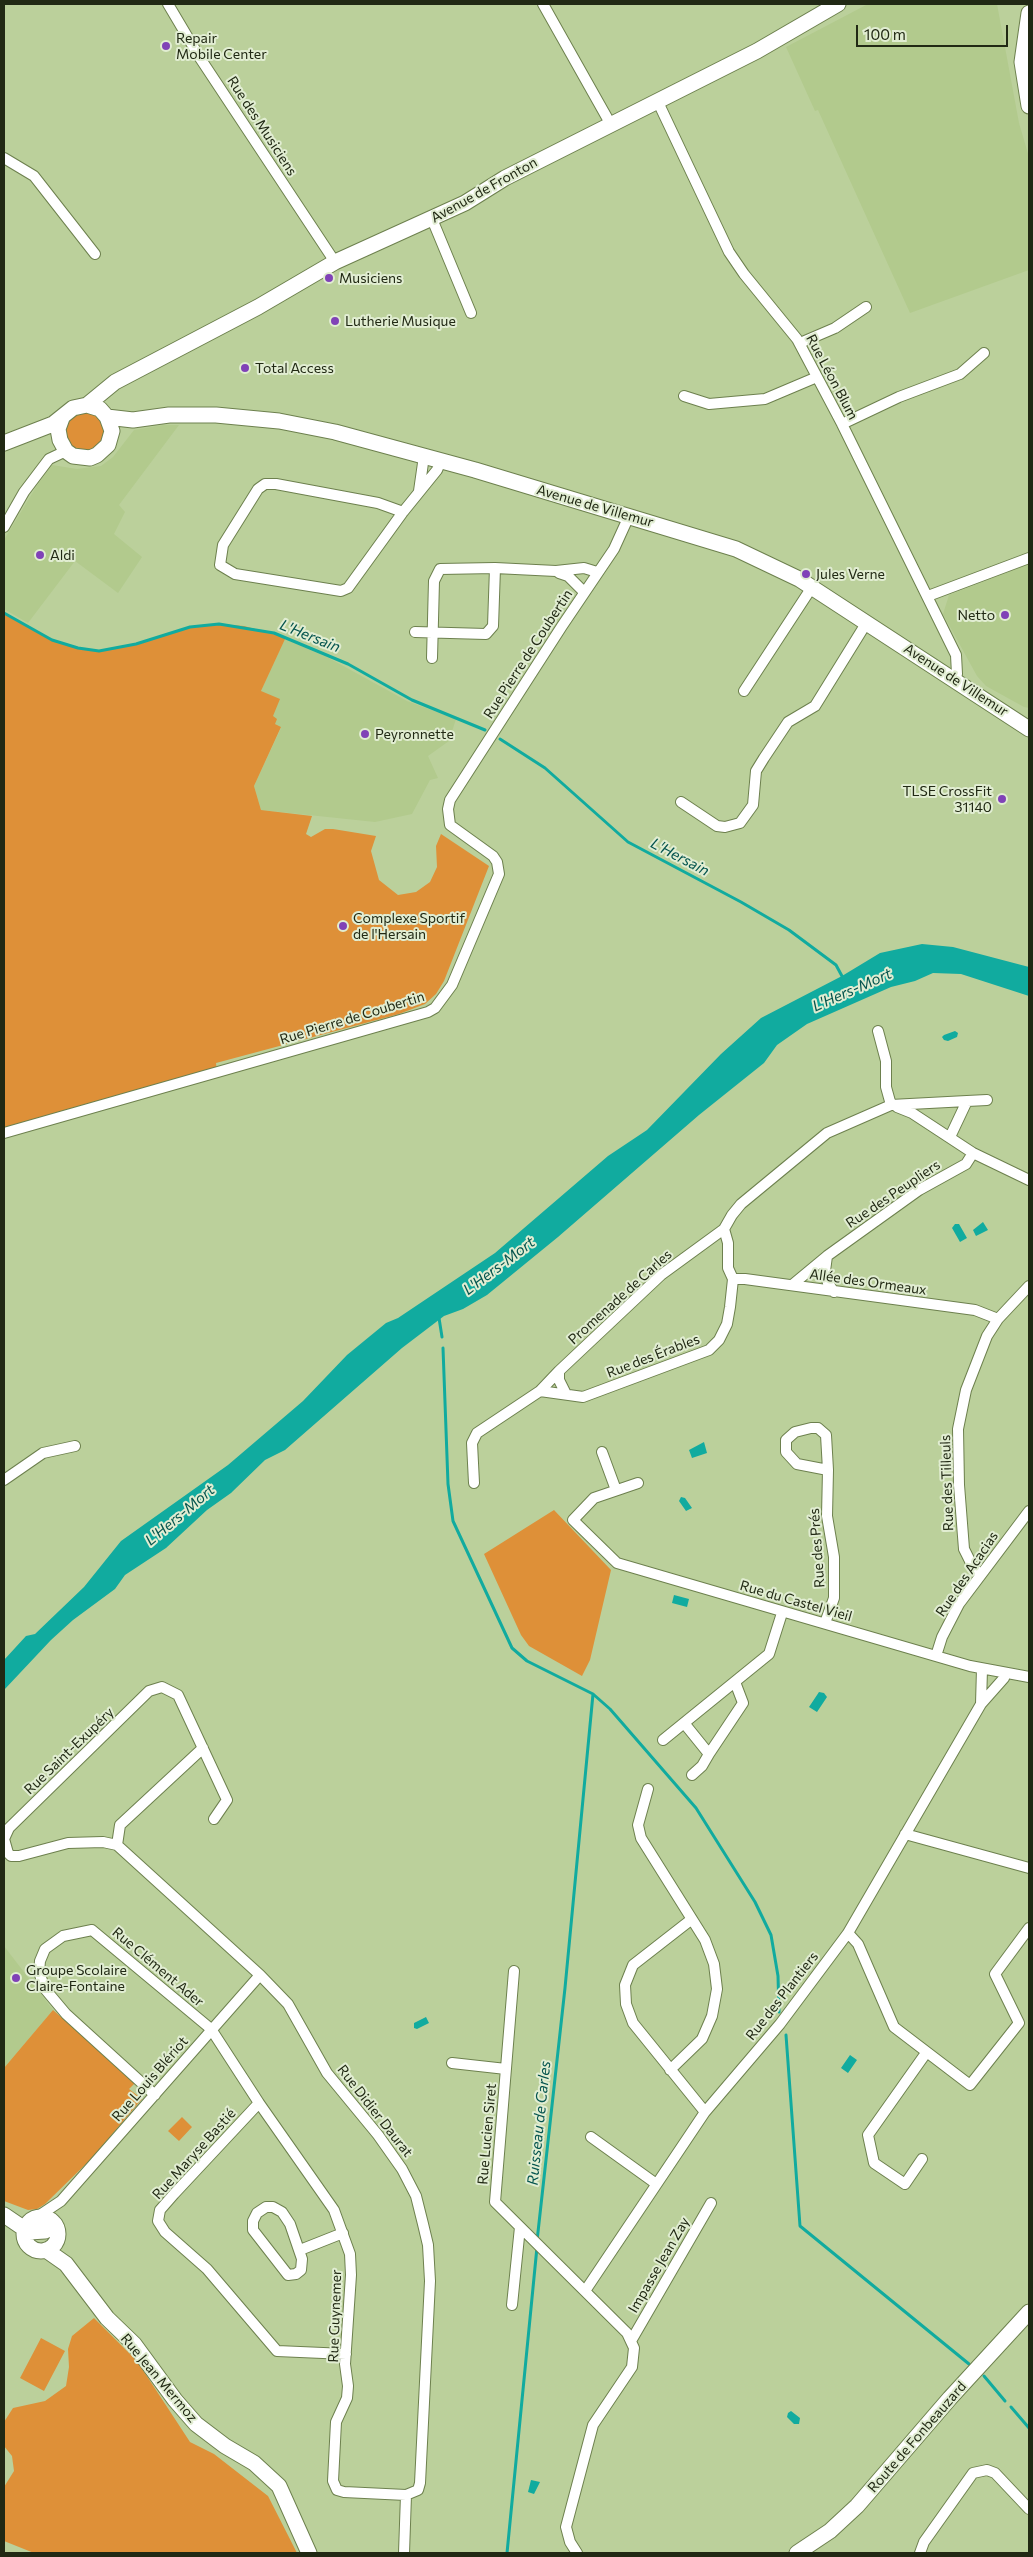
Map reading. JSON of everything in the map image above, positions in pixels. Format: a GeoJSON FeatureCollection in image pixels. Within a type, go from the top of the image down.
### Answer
{"type":"FeatureCollection","features":[{"type":"Feature","properties":{"kind":"main road","name":"Avenue de Fronton"},"geometry":{"type":"LineString","coordinates":[[4,443],[46,427],[62,418],[73,408],[87,405],[106,388],[258,307],[335,262],[465,203],[505,178],[610,123],[757,51],[820,8],[838,4]]}},
{"type":"Feature","properties":{"kind":"main road"},"geometry":{"type":"LineString","coordinates":[[1024,4],[1028,18],[1022,62],[1029,106]]}},
{"type":"Feature","properties":{"kind":"main road","name":"Avenue de Fronton"},"geometry":{"type":"LineString","coordinates":[[106,415],[113,392],[129,375]]}},
{"type":"Feature","properties":{"kind":"main road"},"geometry":{"type":"LineString","coordinates":[[87,405],[106,415],[110,424],[111,438]]}},
{"type":"Feature","properties":{"kind":"main road","name":"Avenue de Villemur"},"geometry":{"type":"LineString","coordinates":[[106,415],[133,420],[169,415],[216,415],[279,421],[335,432],[630,516],[736,549],[769,563],[812,587],[1029,729]]}},
{"type":"Feature","properties":{"kind":"main road"},"geometry":{"type":"LineString","coordinates":[[62,418],[58,429],[63,445],[73,456],[90,458],[103,451],[111,438],[133,420]]}},
{"type":"Feature","properties":{"kind":"main road"},"geometry":{"type":"LineString","coordinates":[[4,451],[36,438],[63,445]]}},
{"type":"Feature","properties":{"kind":"main road","name":"Avenue de Villemur"},"geometry":{"type":"LineString","coordinates":[[1014,718],[1029,719]]}},
{"type":"Feature","properties":{"kind":"main road"},"geometry":{"type":"LineString","coordinates":[[4,2214],[32,2222],[47,2218],[56,2232],[52,2248],[40,2251],[30,2248],[24,2239],[32,2222]]}},
{"type":"Feature","properties":{"kind":"main road","name":"Rue Jean Mermoz"},"geometry":{"type":"LineString","coordinates":[[56,2232],[66,2264]]}},
{"type":"Feature","properties":{"kind":"main road","name":"Rue Jean Mermoz"},"geometry":{"type":"LineString","coordinates":[[46,2250],[66,2264],[107,2318],[134,2344],[174,2400],[196,2424],[225,2446],[254,2463],[279,2486],[310,2553]]}},
{"type":"Feature","properties":{"kind":"main road","name":"Route de Fonbeauzard"},"geometry":{"type":"LineString","coordinates":[[797,2553],[830,2531],[858,2506],[950,2398],[1029,2312]]}},
{"type":"Feature","properties":{"kind":"street","name":"Rue des Musiciens"},"geometry":{"type":"LineString","coordinates":[[168,4],[200,58],[335,262]]}},
{"type":"Feature","properties":{"kind":"street"},"geometry":{"type":"LineString","coordinates":[[543,4],[610,123]]}},
{"type":"Feature","properties":{"kind":"street","name":"Rue Léon Blum"},"geometry":{"type":"LineString","coordinates":[[657,100],[729,252],[744,274],[800,343],[842,424],[956,655],[957,674],[954,680]]}},
{"type":"Feature","properties":{"kind":"street"},"geometry":{"type":"LineString","coordinates":[[4,158],[34,176],[95,254]]}},
{"type":"Feature","properties":{"kind":"street"},"geometry":{"type":"LineString","coordinates":[[432,219],[471,313]]}},
{"type":"Feature","properties":{"kind":"street"},"geometry":{"type":"LineString","coordinates":[[800,343],[835,328],[866,307]]}},
{"type":"Feature","properties":{"kind":"street"},"geometry":{"type":"LineString","coordinates":[[842,424],[899,397],[960,374],[984,354]]}},
{"type":"Feature","properties":{"kind":"street"},"geometry":{"type":"LineString","coordinates":[[684,396],[709,404],[765,399],[817,377]]}},
{"type":"Feature","properties":{"kind":"street"},"geometry":{"type":"LineString","coordinates":[[4,527],[24,492],[48,459],[63,445]]}},
{"type":"Feature","properties":{"kind":"street"},"geometry":{"type":"LineString","coordinates":[[419,491],[424,456]]}},
{"type":"Feature","properties":{"kind":"street"},"geometry":{"type":"LineString","coordinates":[[403,512],[378,503],[276,484],[265,484],[258,490],[224,545],[220,565],[235,574],[341,591],[348,588],[403,512],[437,470],[441,461]]}},
{"type":"Feature","properties":{"kind":"street","name":"Rue Pierre de Coubertin"},"geometry":{"type":"LineString","coordinates":[[4,1133],[428,1012],[435,1008],[452,985],[499,874],[497,862],[493,856],[453,829],[448,817],[450,800],[597,572],[614,549],[630,516]]}},
{"type":"Feature","properties":{"kind":"street"},"geometry":{"type":"LineString","coordinates":[[928,596],[1029,558]]}},
{"type":"Feature","properties":{"kind":"street"},"geometry":{"type":"LineString","coordinates":[[432,658],[434,581],[440,569],[495,568],[556,571],[584,568],[597,572]]}},
{"type":"Feature","properties":{"kind":"street"},"geometry":{"type":"LineString","coordinates":[[415,632],[486,634],[493,626],[495,568]]}},
{"type":"Feature","properties":{"kind":"street"},"geometry":{"type":"LineString","coordinates":[[556,571],[568,576],[584,592]]}},
{"type":"Feature","properties":{"kind":"street"},"geometry":{"type":"LineString","coordinates":[[744,691],[812,587]]}},
{"type":"Feature","properties":{"kind":"street"},"geometry":{"type":"LineString","coordinates":[[682,802],[717,826],[725,827],[740,824],[753,805],[756,771],[764,758],[788,722],[815,706],[867,622]]}},
{"type":"Feature","properties":{"kind":"street"},"geometry":{"type":"LineString","coordinates":[[878,1030],[886,1061],[886,1087],[891,1105]]}},
{"type":"Feature","properties":{"kind":"street"},"geometry":{"type":"LineString","coordinates":[[891,1105],[988,1100]]}},
{"type":"Feature","properties":{"kind":"street"},"geometry":{"type":"LineString","coordinates":[[950,1137],[967,1101]]}},
{"type":"Feature","properties":{"kind":"street"},"geometry":{"type":"LineString","coordinates":[[891,1105],[912,1113],[973,1153],[1029,1180]]}},
{"type":"Feature","properties":{"kind":"street","name":"Promenade de Carles"},"geometry":{"type":"LineString","coordinates":[[474,1483],[472,1443],[477,1433],[540,1391],[661,1275],[724,1229],[741,1204],[827,1133],[891,1105]]}},
{"type":"Feature","properties":{"kind":"street","name":"Rue des Peupliers"},"geometry":{"type":"LineString","coordinates":[[792,1285],[827,1256],[919,1190],[966,1164],[973,1153]]}},
{"type":"Feature","properties":{"kind":"street","name":"Rue des Érables"},"geometry":{"type":"LineString","coordinates":[[540,1391],[583,1397],[709,1350],[719,1340],[727,1324],[733,1279],[728,1268],[728,1243],[724,1229]]}},
{"type":"Feature","properties":{"kind":"street"},"geometry":{"type":"LineString","coordinates":[[827,1256],[825,1271],[828,1283],[834,1292]]}},
{"type":"Feature","properties":{"kind":"street","name":"Allée des Ormeaux"},"geometry":{"type":"LineString","coordinates":[[733,1279],[792,1285],[975,1310],[998,1319]]}},
{"type":"Feature","properties":{"kind":"street","name":"Rue des Tilleuls"},"geometry":{"type":"LineString","coordinates":[[980,1574],[974,1569],[964,1549],[959,1485],[958,1429],[966,1390],[975,1363],[998,1319],[1029,1286]]}},
{"type":"Feature","properties":{"kind":"street"},"geometry":{"type":"LineString","coordinates":[[559,1371],[559,1380],[566,1394]]}},
{"type":"Feature","properties":{"kind":"street","name":"Rue des Prés"},"geometry":{"type":"LineString","coordinates":[[825,1623],[834,1598],[834,1565],[827,1516],[828,1470],[826,1435],[818,1428],[795,1432],[786,1440],[786,1452],[797,1464],[828,1470]]}},
{"type":"Feature","properties":{"kind":"street"},"geometry":{"type":"LineString","coordinates":[[4,1480],[43,1453],[74,1446]]}},
{"type":"Feature","properties":{"kind":"street"},"geometry":{"type":"LineString","coordinates":[[602,1452],[616,1490],[638,1483]]}},
{"type":"Feature","properties":{"kind":"street","name":"Rue du Castel Vieil"},"geometry":{"type":"LineString","coordinates":[[616,1490],[594,1498],[573,1520],[617,1563],[982,1669],[1029,1678]]}},
{"type":"Feature","properties":{"kind":"street","name":"Rue des Acacias"},"geometry":{"type":"LineString","coordinates":[[936,1656],[942,1637],[959,1604],[1029,1511]]}},
{"type":"Feature","properties":{"kind":"street"},"geometry":{"type":"LineString","coordinates":[[663,1740],[769,1654],[782,1612]]}},
{"type":"Feature","properties":{"kind":"street","name":"Rue des Plantiers"},"geometry":{"type":"LineString","coordinates":[[981,1704],[982,1669]]}},
{"type":"Feature","properties":{"kind":"street","name":"Rue des Plantiers"},"geometry":{"type":"LineString","coordinates":[[585,2291],[656,2183],[706,2112],[780,2024],[848,1932],[981,1704],[1004,1678],[1005,1673]]}},
{"type":"Feature","properties":{"kind":"street"},"geometry":{"type":"LineString","coordinates":[[692,1775],[702,1766],[744,1703],[735,1682]]}},
{"type":"Feature","properties":{"kind":"street","name":"Rue Saint-Exupéry"},"geometry":{"type":"LineString","coordinates":[[117,1845],[103,1842],[68,1843],[19,1856],[10,1856],[4,1839],[9,1828],[149,1692],[162,1687],[178,1695],[226,1800],[214,1819]]}},
{"type":"Feature","properties":{"kind":"street"},"geometry":{"type":"LineString","coordinates":[[684,1723],[709,1754]]}},
{"type":"Feature","properties":{"kind":"street"},"geometry":{"type":"LineString","coordinates":[[117,1845],[116,1834],[120,1825],[203,1748]]}},
{"type":"Feature","properties":{"kind":"street"},"geometry":{"type":"LineString","coordinates":[[648,1789],[638,1825],[642,1838],[708,1948],[714,1964],[717,1988],[712,2016],[702,2038],[670,2070]]}},
{"type":"Feature","properties":{"kind":"street"},"geometry":{"type":"LineString","coordinates":[[905,1834],[1029,1868]]}},
{"type":"Feature","properties":{"kind":"street","name":"Rue Didier Daurat"},"geometry":{"type":"LineString","coordinates":[[117,1845],[260,1975],[288,2004],[327,2073],[378,2135],[402,2169],[416,2196],[428,2245],[430,2282],[420,2483],[418,2490],[406,2495]]}},
{"type":"Feature","properties":{"kind":"street"},"geometry":{"type":"LineString","coordinates":[[692,1919],[639,1958],[633,1965],[625,1985],[626,2004],[633,2023],[706,2112]]}},
{"type":"Feature","properties":{"kind":"street"},"geometry":{"type":"LineString","coordinates":[[848,1932],[858,1944],[894,2027],[970,2085],[1019,2023],[995,1974],[1029,1928]]}},
{"type":"Feature","properties":{"kind":"street","name":"Rue Clément Ader"},"geometry":{"type":"LineString","coordinates":[[155,2094],[66,2014],[45,1989],[39,1972],[40,1961],[46,1950],[62,1936],[92,1930],[211,2029]]}},
{"type":"Feature","properties":{"kind":"street","name":"Rue Lucien Siret"},"geometry":{"type":"LineString","coordinates":[[514,1971],[495,2202],[627,2333],[631,2341]]}},
{"type":"Feature","properties":{"kind":"street","name":"Rue Louis Blériot"},"geometry":{"type":"LineString","coordinates":[[32,2222],[60,2201],[260,1975]]}},
{"type":"Feature","properties":{"kind":"street","name":"Rue Guynemer"},"geometry":{"type":"LineString","coordinates":[[211,2029],[259,2104],[334,2210],[350,2254],[351,2275],[346,2354],[348,2386],[347,2398],[336,2422],[333,2481],[337,2490],[406,2495]]}},
{"type":"Feature","properties":{"kind":"street"},"geometry":{"type":"LineString","coordinates":[[922,2159],[905,2184],[874,2163],[868,2135],[926,2053]]}},
{"type":"Feature","properties":{"kind":"street"},"geometry":{"type":"LineString","coordinates":[[452,2063],[506,2069]]}},
{"type":"Feature","properties":{"kind":"street","name":"Rue Maryse Bastié"},"geometry":{"type":"LineString","coordinates":[[259,2104],[160,2210],[158,2221],[165,2232],[207,2269],[277,2351],[346,2354]]}},
{"type":"Feature","properties":{"kind":"street"},"geometry":{"type":"LineString","coordinates":[[591,2137],[656,2183]]}},
{"type":"Feature","properties":{"kind":"street","name":"Rue Louis Blériot"},"geometry":{"type":"LineString","coordinates":[[56,2232],[60,2201]]}},
{"type":"Feature","properties":{"kind":"street","name":"Impasse Jean Zay"},"geometry":{"type":"LineString","coordinates":[[631,2341],[711,2203]]}},
{"type":"Feature","properties":{"kind":"street"},"geometry":{"type":"LineString","coordinates":[[266,2207],[274,2207],[282,2212],[300,2250],[301,2270],[296,2274],[288,2275],[253,2230],[253,2221],[257,2213],[266,2207]]}},
{"type":"Feature","properties":{"kind":"street"},"geometry":{"type":"LineString","coordinates":[[512,2306],[520,2227]]}},
{"type":"Feature","properties":{"kind":"street"},"geometry":{"type":"LineString","coordinates":[[300,2250],[343,2233]]}},
{"type":"Feature","properties":{"kind":"street"},"geometry":{"type":"LineString","coordinates":[[577,2553],[570,2542],[566,2527],[593,2425],[632,2367],[634,2358],[631,2341]]}},
{"type":"Feature","properties":{"kind":"street"},"geometry":{"type":"LineString","coordinates":[[920,2553],[924,2542],[973,2474],[987,2470],[995,2473],[1029,2509]]}},
{"type":"Feature","properties":{"kind":"street"},"geometry":{"type":"LineString","coordinates":[[404,2553],[406,2495]]}},
{"type":"Feature","properties":{"kind":"shaded area"},"geometry":{"type":"Polygon","coordinates":[[[868,4],[997,4],[1019,123],[1029,157],[1029,270],[910,313],[818,110],[815,111],[786,47],[868,4]]]}},
{"type":"Feature","properties":{"kind":"shaded area"},"geometry":{"type":"Polygon","coordinates":[[[85,413],[98,419],[104,432],[98,445],[85,451],[72,445],[66,432],[72,419],[85,413]]]}},
{"type":"Feature","properties":{"kind":"shaded area"},"geometry":{"type":"Polygon","coordinates":[[[163,425],[179,425],[119,505],[125,512],[114,534],[142,557],[118,593],[75,561],[28,623],[4,609],[4,540],[36,487],[52,465],[77,469],[101,466],[113,457],[134,430],[163,425]]]}},
{"type":"Feature","properties":{"kind":"shaded area"},"geometry":{"type":"Polygon","coordinates":[[[1029,564],[1029,708],[986,686],[977,676],[943,614],[949,595],[1029,564]]]}},
{"type":"Feature","properties":{"kind":"shaded area"},"geometry":{"type":"Polygon","coordinates":[[[4,613],[52,640],[78,648],[98,651],[136,644],[190,627],[219,624],[244,626],[286,637],[261,691],[280,699],[273,716],[277,719],[275,724],[281,727],[254,786],[261,810],[312,816],[306,834],[311,837],[325,829],[376,836],[371,851],[379,880],[398,895],[416,892],[430,882],[437,867],[436,846],[441,834],[489,866],[444,981],[436,994],[425,1004],[399,1014],[216,1063],[217,1072],[4,1133],[4,613]]]}},
{"type":"Feature","properties":{"kind":"shaded area","name":"Peyronnette"},"geometry":{"type":"Polygon","coordinates":[[[285,639],[327,657],[407,701],[456,719],[449,741],[428,756],[438,778],[430,780],[412,814],[375,822],[261,810],[254,786],[281,728],[275,724],[261,691],[285,639]]]}},
{"type":"Feature","properties":{"kind":"shaded area"},"geometry":{"type":"Polygon","coordinates":[[[554,1510],[611,1570],[590,1660],[582,1676],[529,1646],[521,1635],[484,1554],[554,1510]]]}},
{"type":"Feature","properties":{"kind":"shaded area","name":"Groupe Scolaire Claire-Fontaine"},"geometry":{"type":"Polygon","coordinates":[[[4,1946],[53,2010],[4,2068],[4,1946]]]}},
{"type":"Feature","properties":{"kind":"shaded area"},"geometry":{"type":"Polygon","coordinates":[[[53,2010],[136,2082],[129,2089],[142,2099],[91,2159],[45,2204],[37,2209],[28,2210],[4,2201],[4,2068],[53,2010]]]}},
{"type":"Feature","properties":{"kind":"shaded area"},"geometry":{"type":"Polygon","coordinates":[[[182,2117],[192,2127],[179,2141],[168,2131],[182,2117]]]}},
{"type":"Feature","properties":{"kind":"shaded area"},"geometry":{"type":"Polygon","coordinates":[[[94,2318],[137,2361],[190,2442],[214,2454],[268,2496],[297,2553],[34,2553],[4,2541],[4,2487],[14,2471],[12,2456],[4,2446],[4,2422],[13,2408],[45,2401],[66,2386],[69,2367],[68,2349],[72,2336],[94,2318]]]}},
{"type":"Feature","properties":{"kind":"shaded area"},"geometry":{"type":"Polygon","coordinates":[[[41,2338],[65,2351],[44,2391],[20,2378],[41,2338]]]}},
{"type":"Feature","properties":{"kind":"water","name":"L'Hers-Mort"},"geometry":{"type":"Polygon","coordinates":[[[922,944],[953,947],[1029,967],[1029,996],[961,974],[933,973],[915,981],[891,987],[807,1024],[777,1045],[764,1063],[699,1115],[558,1237],[487,1295],[463,1309],[444,1316],[402,1348],[285,1450],[265,1460],[231,1493],[207,1510],[166,1548],[125,1575],[115,1589],[73,1620],[51,1640],[4,1690],[4,1660],[26,1636],[35,1634],[84,1587],[121,1541],[228,1465],[303,1401],[347,1355],[386,1323],[398,1318],[495,1253],[608,1156],[647,1130],[721,1054],[761,1018],[842,976],[880,953],[922,944]]]}},
{"type":"Feature","properties":{"kind":"water"},"geometry":{"type":"Polygon","coordinates":[[[955,1031],[958,1033],[957,1037],[948,1041],[942,1037],[944,1035],[955,1031]]]}},
{"type":"Feature","properties":{"kind":"water"},"geometry":{"type":"Polygon","coordinates":[[[983,1222],[988,1230],[976,1236],[973,1230],[983,1222]]]}},
{"type":"Feature","properties":{"kind":"water"},"geometry":{"type":"Polygon","coordinates":[[[955,1224],[959,1224],[967,1238],[960,1242],[952,1228],[955,1224]]]}},
{"type":"Feature","properties":{"kind":"water"},"geometry":{"type":"Polygon","coordinates":[[[704,1442],[707,1453],[692,1458],[689,1450],[704,1442]]]}},
{"type":"Feature","properties":{"kind":"water"},"geometry":{"type":"Polygon","coordinates":[[[681,1497],[685,1498],[692,1508],[686,1511],[679,1501],[681,1497]]]}},
{"type":"Feature","properties":{"kind":"water"},"geometry":{"type":"Polygon","coordinates":[[[674,1595],[689,1599],[687,1607],[672,1603],[674,1595]]]}},
{"type":"Feature","properties":{"kind":"water"},"geometry":{"type":"Polygon","coordinates":[[[819,1692],[824,1693],[827,1697],[817,1712],[809,1707],[819,1692]]]}},
{"type":"Feature","properties":{"kind":"water"},"geometry":{"type":"Polygon","coordinates":[[[426,2017],[429,2023],[417,2029],[414,2028],[414,2023],[426,2017]]]}},
{"type":"Feature","properties":{"kind":"water"},"geometry":{"type":"Polygon","coordinates":[[[850,2055],[857,2060],[848,2073],[841,2068],[850,2055]]]}},
{"type":"Feature","properties":{"kind":"water"},"geometry":{"type":"Polygon","coordinates":[[[791,2411],[800,2418],[799,2424],[794,2424],[787,2417],[791,2411]]]}},
{"type":"Feature","properties":{"kind":"water"},"geometry":{"type":"Polygon","coordinates":[[[531,2480],[540,2482],[534,2494],[528,2492],[531,2480]]]}},
{"type":"Feature","properties":{"kind":"waterway","name":"L'Hersain"},"geometry":{"type":"LineString","coordinates":[[4,613],[52,640],[78,648],[99,651],[136,644],[190,627],[219,624],[274,633],[348,664],[412,700],[485,730]]}},
{"type":"Feature","properties":{"kind":"waterway","name":"L'Hersain"},"geometry":{"type":"LineString","coordinates":[[500,739],[545,768],[628,842],[741,902],[789,930],[836,965],[843,978]]}},
{"type":"Feature","properties":{"kind":"waterway"},"geometry":{"type":"LineString","coordinates":[[439,1318],[442,1337]]}},
{"type":"Feature","properties":{"kind":"waterway"},"geometry":{"type":"LineString","coordinates":[[443,1348],[448,1484],[453,1521],[512,1648],[527,1661],[593,1694],[610,1709],[696,1808],[755,1902],[771,1935],[778,1976],[779,2012]]}},
{"type":"Feature","properties":{"kind":"waterway","name":"Ruisseau de Carles"},"geometry":{"type":"LineString","coordinates":[[537,2241],[565,1988],[593,1694]]}},
{"type":"Feature","properties":{"kind":"waterway"},"geometry":{"type":"LineString","coordinates":[[786,2035],[800,2226],[969,2364]]}},
{"type":"Feature","properties":{"kind":"waterway","name":"Ruisseau de Carles"},"geometry":{"type":"LineString","coordinates":[[507,2553],[537,2247]]}},
{"type":"Feature","properties":{"kind":"waterway"},"geometry":{"type":"LineString","coordinates":[[984,2376],[1005,2401]]}},
{"type":"Feature","properties":{"kind":"waterway"},"geometry":{"type":"LineString","coordinates":[[1011,2407],[1029,2428]]}},
{"type":"Feature","properties":{"kind":"place","name":"Repair Mobile Center"},"geometry":{"type":"Point","coordinates":[166,46]}},
{"type":"Feature","properties":{"kind":"place","name":"Musiciens"},"geometry":{"type":"Point","coordinates":[329,278]}},
{"type":"Feature","properties":{"kind":"place","name":"Lutherie Musique"},"geometry":{"type":"Point","coordinates":[335,321]}},
{"type":"Feature","properties":{"kind":"place","name":"Total Access"},"geometry":{"type":"Point","coordinates":[245,368]}},
{"type":"Feature","properties":{"kind":"place","name":"Aldi"},"geometry":{"type":"Point","coordinates":[40,555]}},
{"type":"Feature","properties":{"kind":"place","name":"Jules Verne"},"geometry":{"type":"Point","coordinates":[806,574]}},
{"type":"Feature","properties":{"kind":"place","name":"Netto"},"geometry":{"type":"Point","coordinates":[1005,615]}},
{"type":"Feature","properties":{"kind":"place","name":"Peyronnette"},"geometry":{"type":"Point","coordinates":[365,734]}},
{"type":"Feature","properties":{"kind":"place","name":"TLSE CrossFit 31140"},"geometry":{"type":"Point","coordinates":[1002,799]}},
{"type":"Feature","properties":{"kind":"place","name":"Complexe Sportif de l'Hersain"},"geometry":{"type":"Point","coordinates":[343,926]}},
{"type":"Feature","properties":{"kind":"place","name":"Groupe Scolaire Claire-Fontaine"},"geometry":{"type":"Point","coordinates":[16,1978]}}]}
